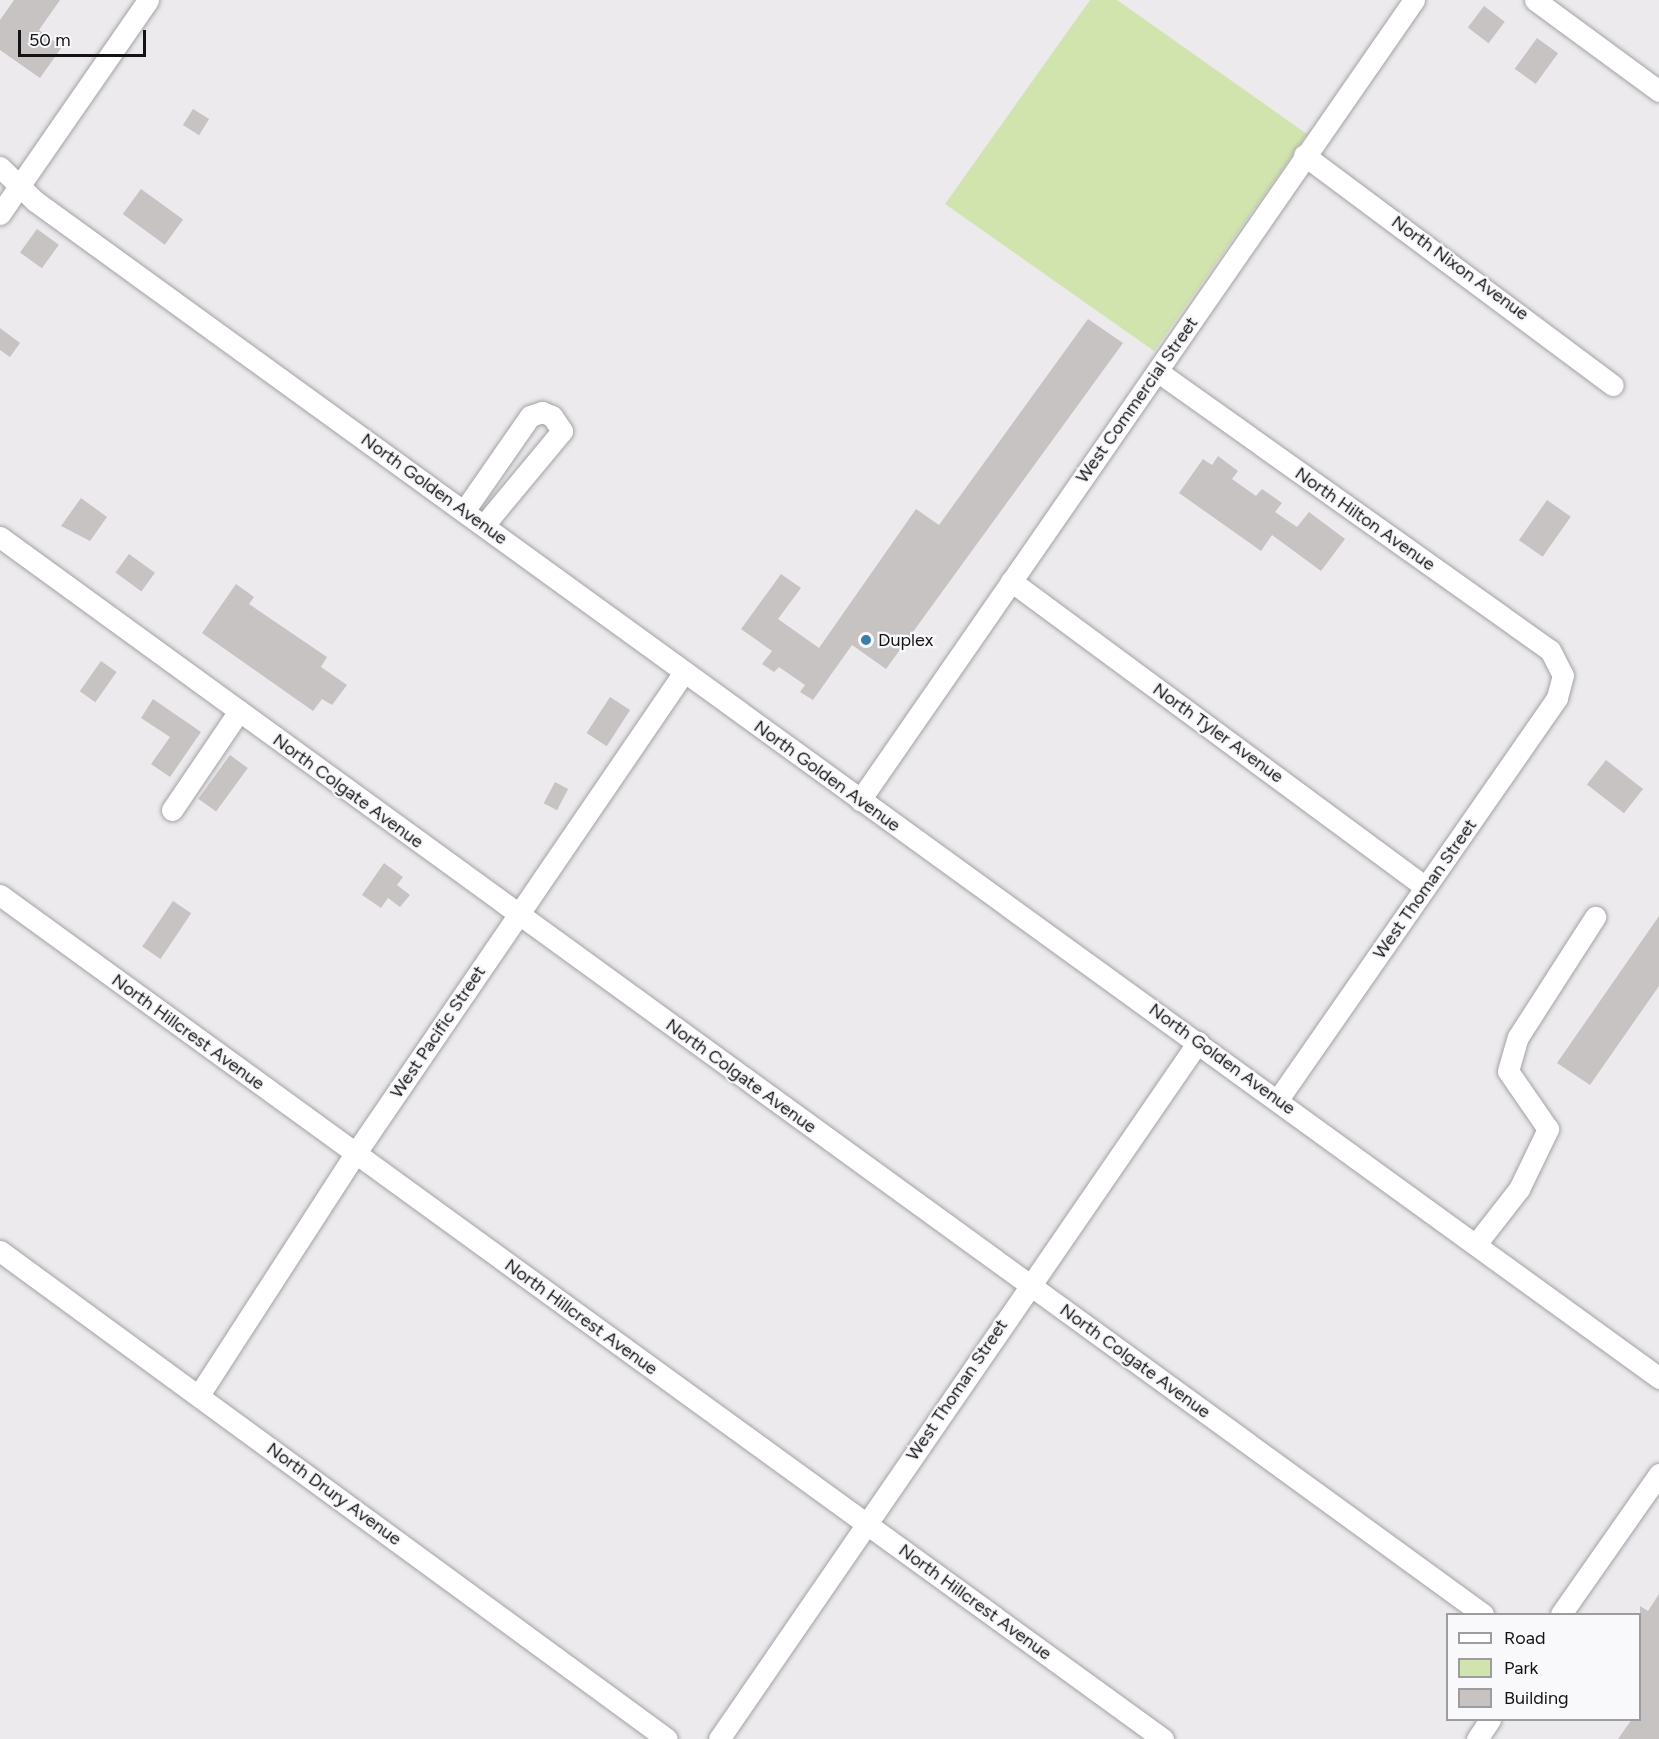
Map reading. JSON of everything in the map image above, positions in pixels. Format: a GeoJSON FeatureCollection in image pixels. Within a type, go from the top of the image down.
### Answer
{"type":"FeatureCollection","features":[{"type":"Feature","properties":{"kind":"street"},"geometry":{"type":"LineString","coordinates":[[0,214],[148,0]]}},
{"type":"Feature","properties":{"kind":"street","name":"West Commercial Street"},"geometry":{"type":"LineString","coordinates":[[860,800],[1304,155],[1414,0]]}},
{"type":"Feature","properties":{"kind":"street"},"geometry":{"type":"LineString","coordinates":[[1535,0],[1659,91]]}},
{"type":"Feature","properties":{"kind":"street","name":"North Nixon Avenue"},"geometry":{"type":"LineString","coordinates":[[1304,155],[1613,385]]}},
{"type":"Feature","properties":{"kind":"street","name":"North Golden Avenue"},"geometry":{"type":"LineString","coordinates":[[0,167],[684,672],[1659,1378]]}},
{"type":"Feature","properties":{"kind":"street","name":"North Hilton Avenue"},"geometry":{"type":"LineString","coordinates":[[1157,371],[1550,650],[1563,675]]}},
{"type":"Feature","properties":{"kind":"street"},"geometry":{"type":"LineString","coordinates":[[464,511],[530,416],[542,411],[552,416],[562,431],[484,525]]}},
{"type":"Feature","properties":{"kind":"street","name":"North Colgate Avenue"},"geometry":{"type":"LineString","coordinates":[[0,537],[1482,1613]]}},
{"type":"Feature","properties":{"kind":"street","name":"North Tyler Avenue"},"geometry":{"type":"LineString","coordinates":[[1011,581],[1424,886]]}},
{"type":"Feature","properties":{"kind":"street","name":"West Pacific Street"},"geometry":{"type":"LineString","coordinates":[[199,1395],[355,1154],[684,672]]}},
{"type":"Feature","properties":{"kind":"street","name":"West Thoman Street"},"geometry":{"type":"LineString","coordinates":[[1278,1100],[1424,886],[1557,698],[1563,675]]}},
{"type":"Feature","properties":{"kind":"street"},"geometry":{"type":"LineString","coordinates":[[172,810],[239,711]]}},
{"type":"Feature","properties":{"kind":"street","name":"North Hillcrest Avenue"},"geometry":{"type":"LineString","coordinates":[[0,895],[1163,1739]]}},
{"type":"Feature","properties":{"kind":"street"},"geometry":{"type":"LineString","coordinates":[[1476,1245],[1519,1189],[1548,1129],[1508,1071],[1518,1037],[1595,917]]}},
{"type":"Feature","properties":{"kind":"street","name":"West Thoman Street"},"geometry":{"type":"LineString","coordinates":[[718,1739],[1029,1284],[1198,1042]]}},
{"type":"Feature","properties":{"kind":"street","name":"North Drury Avenue"},"geometry":{"type":"LineString","coordinates":[[0,1251],[666,1739]]}},
{"type":"Feature","properties":{"kind":"street"},"geometry":{"type":"LineString","coordinates":[[1562,1613],[1659,1474]]}},
{"type":"Feature","properties":{"kind":"street"},"geometry":{"type":"LineString","coordinates":[[1477,1739],[1489,1721]]}},
{"type":"Feature","properties":{"kind":"green space"},"geometry":{"type":"Polygon","coordinates":[[[1090,0],[1117,0],[1307,134],[1154,351],[945,204],[1090,0]]]}},
{"type":"Feature","properties":{"kind":"building"},"geometry":{"type":"Polygon","coordinates":[[[14,0],[60,0],[39,30],[62,47],[40,78],[0,50],[0,20],[14,0]]]}},
{"type":"Feature","properties":{"kind":"building"},"geometry":{"type":"Polygon","coordinates":[[[1484,6],[1505,22],[1489,43],[1468,28],[1484,6]]]}},
{"type":"Feature","properties":{"kind":"building"},"geometry":{"type":"Polygon","coordinates":[[[1537,38],[1558,53],[1536,84],[1515,69],[1537,38]]]}},
{"type":"Feature","properties":{"kind":"building"},"geometry":{"type":"Polygon","coordinates":[[[193,109],[209,119],[199,135],[183,125],[193,109]]]}},
{"type":"Feature","properties":{"kind":"building"},"geometry":{"type":"Polygon","coordinates":[[[141,189],[183,220],[165,245],[123,214],[141,189]]]}},
{"type":"Feature","properties":{"kind":"building"},"geometry":{"type":"Polygon","coordinates":[[[37,229],[59,245],[42,268],[20,252],[37,229]]]}},
{"type":"Feature","properties":{"kind":"building"},"geometry":{"type":"Polygon","coordinates":[[[1088,319],[1123,343],[886,669],[852,645],[813,700],[800,692],[805,685],[779,667],[774,672],[762,664],[772,651],[741,629],[781,574],[801,588],[778,619],[819,648],[916,509],[939,525],[1088,319]]]}},
{"type":"Feature","properties":{"kind":"building"},"geometry":{"type":"Polygon","coordinates":[[[0,328],[20,343],[10,357],[0,350],[0,328]]]}},
{"type":"Feature","properties":{"kind":"building"},"geometry":{"type":"Polygon","coordinates":[[[1218,456],[1238,471],[1232,479],[1256,496],[1262,489],[1282,503],[1275,512],[1297,527],[1309,512],[1345,539],[1321,571],[1272,535],[1261,551],[1179,493],[1203,459],[1212,465],[1218,456]]]}},
{"type":"Feature","properties":{"kind":"building"},"geometry":{"type":"Polygon","coordinates":[[[81,498],[107,517],[90,541],[61,526],[81,498]]]}},
{"type":"Feature","properties":{"kind":"building"},"geometry":{"type":"Polygon","coordinates":[[[1547,500],[1571,517],[1543,557],[1519,540],[1547,500]]]}},
{"type":"Feature","properties":{"kind":"building"},"geometry":{"type":"Polygon","coordinates":[[[129,554],[155,573],[141,591],[115,573],[129,554]]]}},
{"type":"Feature","properties":{"kind":"building"},"geometry":{"type":"Polygon","coordinates":[[[236,584],[254,597],[249,604],[327,657],[321,667],[347,685],[332,705],[322,699],[313,711],[202,633],[236,584]]]}},
{"type":"Feature","properties":{"kind":"building"},"geometry":{"type":"Polygon","coordinates":[[[101,661],[117,672],[95,702],[80,691],[101,661]]]}},
{"type":"Feature","properties":{"kind":"building"},"geometry":{"type":"Polygon","coordinates":[[[610,697],[630,710],[607,746],[587,733],[610,697]]]}},
{"type":"Feature","properties":{"kind":"building"},"geometry":{"type":"Polygon","coordinates":[[[153,699],[201,732],[170,777],[151,764],[170,737],[141,718],[153,699]]]}},
{"type":"Feature","properties":{"kind":"building"},"geometry":{"type":"Polygon","coordinates":[[[230,755],[248,768],[216,812],[198,799],[230,755]]]}},
{"type":"Feature","properties":{"kind":"building"},"geometry":{"type":"Polygon","coordinates":[[[1606,760],[1643,789],[1624,813],[1587,784],[1606,760]]]}},
{"type":"Feature","properties":{"kind":"building"},"geometry":{"type":"Polygon","coordinates":[[[555,782],[568,789],[557,810],[544,803],[555,782]]]}},
{"type":"Feature","properties":{"kind":"building"},"geometry":{"type":"Polygon","coordinates":[[[384,863],[403,877],[397,885],[410,895],[400,907],[388,898],[381,908],[362,895],[384,863]]]}},
{"type":"Feature","properties":{"kind":"building"},"geometry":{"type":"Polygon","coordinates":[[[173,901],[191,913],[160,959],[142,947],[173,901]]]}},
{"type":"Feature","properties":{"kind":"building"},"geometry":{"type":"Polygon","coordinates":[[[1659,916],[1659,986],[1590,1085],[1557,1063],[1659,916]]]}},
{"type":"Feature","properties":{"kind":"building"},"geometry":{"type":"Polygon","coordinates":[[[1659,1594],[1659,1739],[1618,1739],[1631,1721],[1641,1721],[1640,1606],[1648,1611],[1659,1594]]]}},
{"type":"Feature","properties":{"kind":"place","name":"Duplex"},"geometry":{"type":"Point","coordinates":[866,640]}}]}
